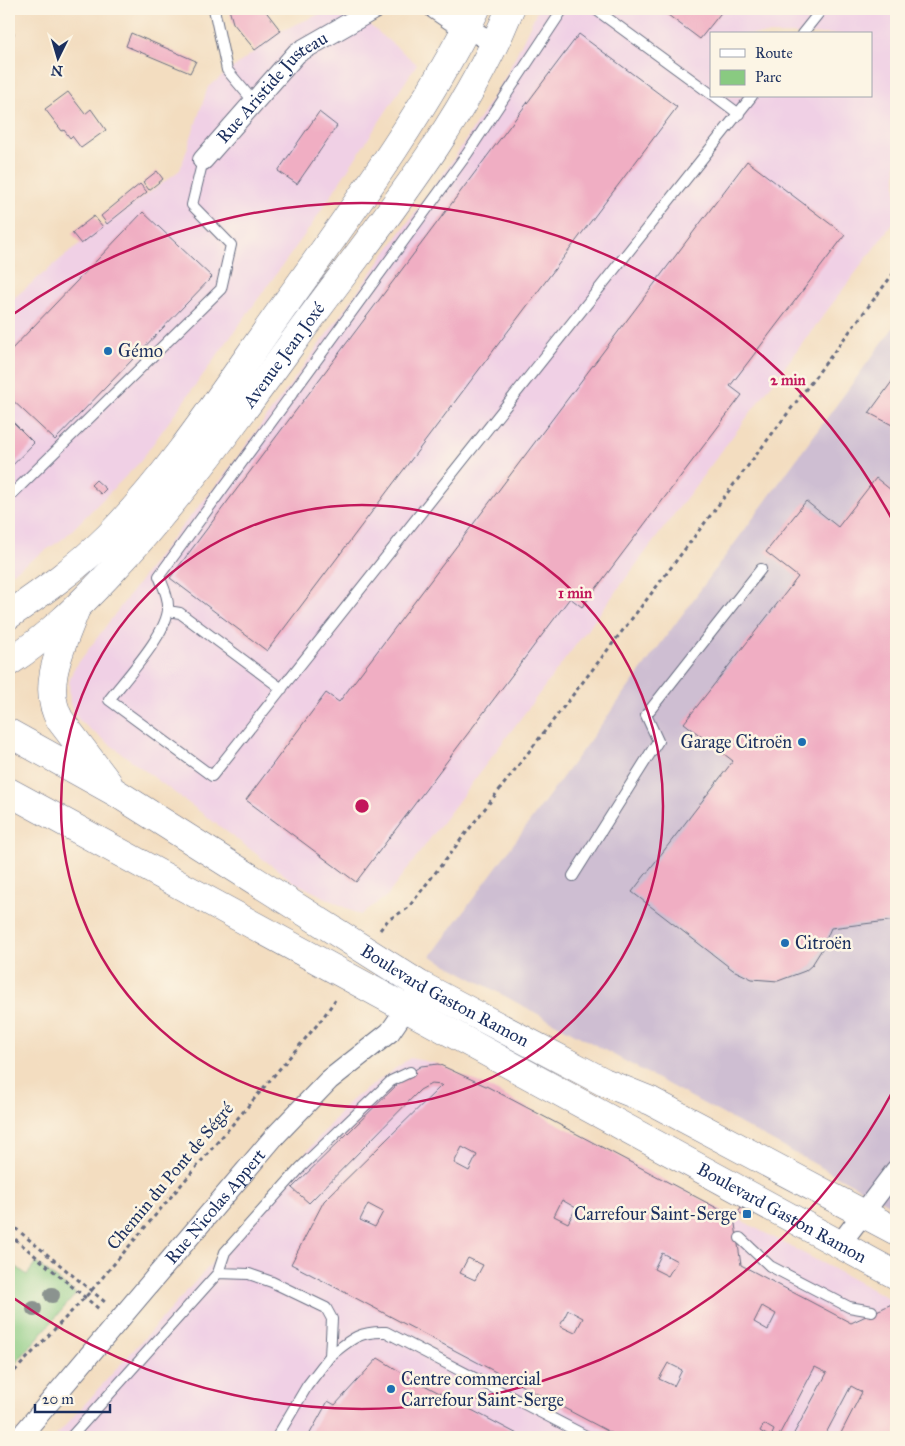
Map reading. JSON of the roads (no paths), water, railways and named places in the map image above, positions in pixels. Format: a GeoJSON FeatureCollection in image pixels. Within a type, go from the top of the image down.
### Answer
{"type":"FeatureCollection","features":[{"type":"Feature","properties":{"kind":"main road","name":"Avenue Jean Joxé"},"geometry":{"type":"LineString","coordinates":[[9,662],[74,611],[164,512],[246,406],[421,166],[452,120],[495,43],[510,9]]}},
{"type":"Feature","properties":{"kind":"main road","name":"Avenue Jean Joxé"},"geometry":{"type":"LineString","coordinates":[[9,615],[84,560],[140,503],[182,450],[385,165],[471,19]]}},
{"type":"Feature","properties":{"kind":"main road"},"geometry":{"type":"LineString","coordinates":[[74,611],[54,674],[51,695],[55,711],[60,720],[115,792]]}},
{"type":"Feature","properties":{"kind":"main road","name":"Boulevard Gaston Ramon"},"geometry":{"type":"LineString","coordinates":[[9,733],[115,792],[420,985],[604,1082],[650,1101],[896,1231]]}},
{"type":"Feature","properties":{"kind":"main road","name":"Boulevard Gaston Ramon"},"geometry":{"type":"LineString","coordinates":[[9,792],[896,1275]]}},
{"type":"Feature","properties":{"kind":"street","name":"Rue Aristide Justeau"},"geometry":{"type":"LineString","coordinates":[[204,160],[297,52],[374,9]]}},
{"type":"Feature","properties":{"kind":"street"},"geometry":{"type":"LineString","coordinates":[[435,9],[471,19],[495,43]]}},
{"type":"Feature","properties":{"kind":"street","name":"Rue Nicolas Appert"},"geometry":{"type":"LineString","coordinates":[[20,1437],[296,1112],[329,1080],[390,1032],[407,1010],[420,985]]}},
{"type":"Feature","properties":{"kind":"street"},"geometry":{"type":"LineString","coordinates":[[840,1244],[896,1170]]}},
{"type":"Feature","properties":{"kind":"lane"},"geometry":{"type":"LineString","coordinates":[[214,9],[227,70],[254,102]]}},
{"type":"Feature","properties":{"kind":"lane"},"geometry":{"type":"LineString","coordinates":[[563,9],[466,154],[158,576],[167,595],[168,611],[160,633],[109,700],[212,776],[750,98]]}},
{"type":"Feature","properties":{"kind":"lane"},"geometry":{"type":"LineString","coordinates":[[595,9],[710,93]]}},
{"type":"Feature","properties":{"kind":"lane"},"geometry":{"type":"LineString","coordinates":[[804,32],[822,9]]}},
{"type":"Feature","properties":{"kind":"lane"},"geometry":{"type":"LineString","coordinates":[[718,98],[738,114]]}},
{"type":"Feature","properties":{"kind":"lane"},"geometry":{"type":"LineString","coordinates":[[9,498],[221,289],[231,245],[192,205],[204,160]]}},
{"type":"Feature","properties":{"kind":"lane"},"geometry":{"type":"LineString","coordinates":[[573,876],[658,741],[646,716],[761,569]]}},
{"type":"Feature","properties":{"kind":"lane"},"geometry":{"type":"LineString","coordinates":[[168,611],[180,613],[282,689]]}},
{"type":"Feature","properties":{"kind":"lane"},"geometry":{"type":"LineString","coordinates":[[71,1437],[218,1273],[225,1252],[301,1167],[391,1081],[410,1072]]}},
{"type":"Feature","properties":{"kind":"lane"},"geometry":{"type":"LineString","coordinates":[[740,1238],[770,1266],[848,1307],[872,1311]]}},
{"type":"Feature","properties":{"kind":"lane"},"geometry":{"type":"LineString","coordinates":[[218,1273],[248,1274],[272,1282],[326,1308],[332,1319],[330,1356]]}},
{"type":"Feature","properties":{"kind":"lane"},"geometry":{"type":"LineString","coordinates":[[277,1437],[307,1386],[330,1356],[354,1337],[368,1331],[386,1332],[588,1437]]}},
{"type":"Feature","properties":{"kind":"place","name":"Gémo"},"geometry":{"type":"Point","coordinates":[108,351]}},
{"type":"Feature","properties":{"kind":"place","name":"Garage Citroën"},"geometry":{"type":"Point","coordinates":[802,742]}},
{"type":"Feature","properties":{"kind":"place","name":"Citroën"},"geometry":{"type":"Point","coordinates":[785,943]}},
{"type":"Feature","properties":{"kind":"place","name":"Carrefour Saint-Serge"},"geometry":{"type":"Point","coordinates":[747,1214]}},
{"type":"Feature","properties":{"kind":"place","name":"Centre commercial Carrefour Saint-Serge"},"geometry":{"type":"Point","coordinates":[391,1389]}}]}
